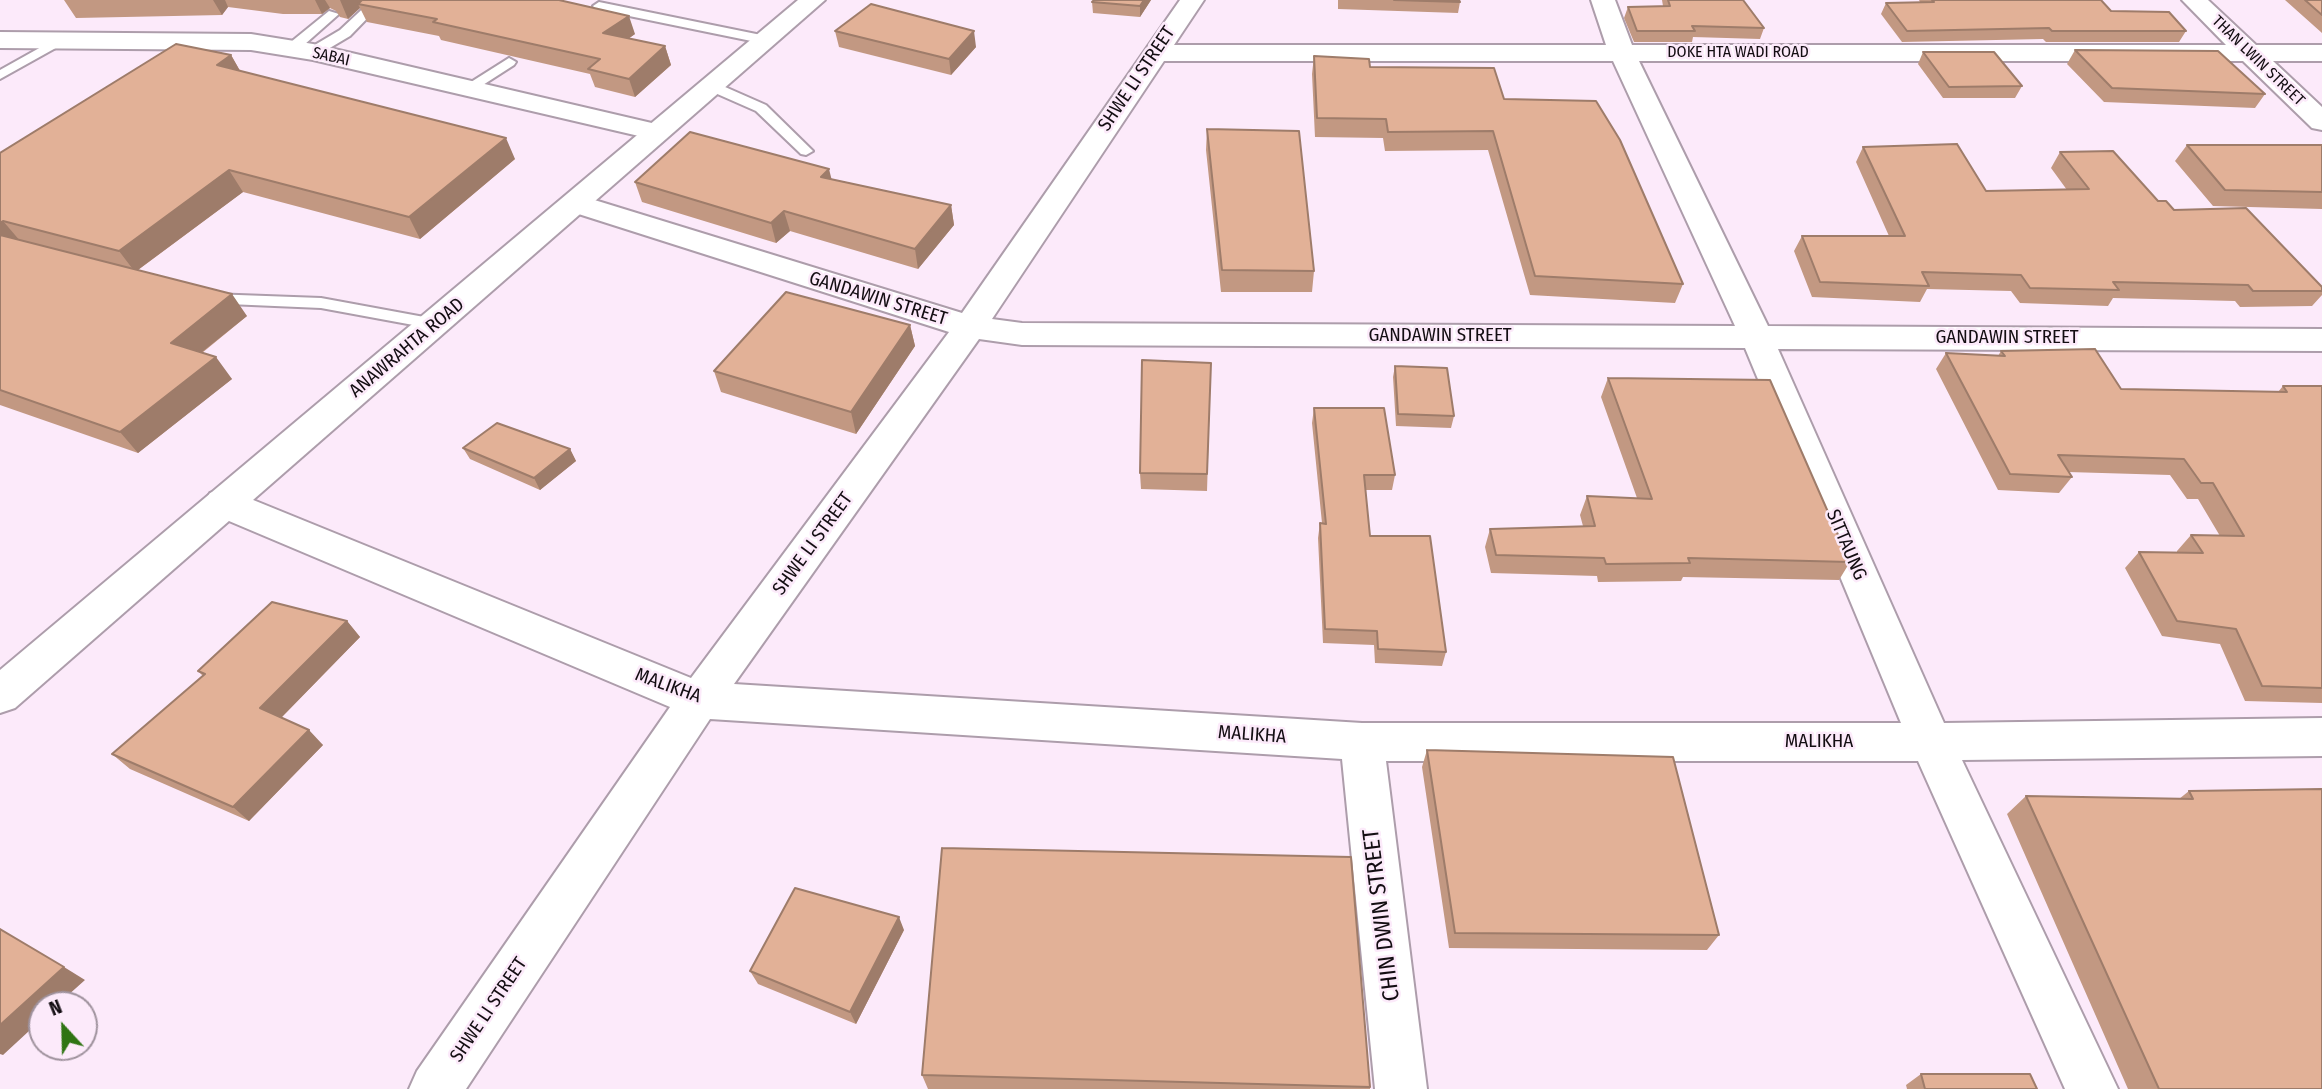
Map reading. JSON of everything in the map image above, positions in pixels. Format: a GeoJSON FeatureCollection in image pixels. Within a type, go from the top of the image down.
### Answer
{"type":"FeatureCollection","features":[{"type":"Feature","properties":{"kind":"street","name":"ANAWRAHTA ROAD"},"geometry":{"type":"LineString","coordinates":[[0,695],[577,205],[656,132],[813,0]]}},
{"type":"Feature","properties":{"kind":"street","name":"SHWE LI STREET"},"geometry":{"type":"LineString","coordinates":[[435,1089],[699,700],[970,327],[1192,0]]}},
{"type":"Feature","properties":{"kind":"street","name":"SITTAUNG"},"geometry":{"type":"LineString","coordinates":[[1603,0],[1622,53],[1756,336],[1931,742],[2092,1089]]}},
{"type":"Feature","properties":{"kind":"street","name":"THAN LWIN STREET"},"geometry":{"type":"LineString","coordinates":[[2194,0],[2322,122]]}},
{"type":"Feature","properties":{"kind":"street","name":"SABAI"},"geometry":{"type":"LineString","coordinates":[[0,40],[251,42],[302,51],[656,132]]}},
{"type":"Feature","properties":{"kind":"street"},"geometry":{"type":"LineString","coordinates":[[151,67],[197,40]]}},
{"type":"Feature","properties":{"kind":"street","name":"DOKE HTA WADI ROAD"},"geometry":{"type":"LineString","coordinates":[[1154,53],[2322,53]]}},
{"type":"Feature","properties":{"kind":"street","name":"GANDAWIN STREET"},"geometry":{"type":"LineString","coordinates":[[577,205],[970,327],[1022,334],[2322,340]]}},
{"type":"Feature","properties":{"kind":"street","name":"MALIKHA"},"geometry":{"type":"LineString","coordinates":[[223,503],[699,700],[1362,742],[1931,742],[2322,737]]}},
{"type":"Feature","properties":{"kind":"street","name":"CHIN DWIN STREET"},"geometry":{"type":"LineString","coordinates":[[1362,742],[1401,1089]]}},
{"type":"Feature","properties":{"kind":"lane"},"geometry":{"type":"LineString","coordinates":[[302,51],[345,33],[379,0]]}},
{"type":"Feature","properties":{"kind":"lane"},"geometry":{"type":"LineString","coordinates":[[599,6],[766,40]]}},
{"type":"Feature","properties":{"kind":"lane"},"geometry":{"type":"LineString","coordinates":[[302,51],[333,14]]}},
{"type":"Feature","properties":{"kind":"lane"},"geometry":{"type":"LineString","coordinates":[[0,75],[64,40]]}},
{"type":"Feature","properties":{"kind":"lane"},"geometry":{"type":"LineString","coordinates":[[467,89],[509,62]]}},
{"type":"Feature","properties":{"kind":"lane"},"geometry":{"type":"LineString","coordinates":[[711,86],[761,108],[806,151]]}},
{"type":"Feature","properties":{"kind":"lane"},"geometry":{"type":"LineString","coordinates":[[192,295],[243,301],[321,303],[435,324]]}},
{"type":"Feature","properties":{"kind":"building"},"geometry":{"type":"Polygon","coordinates":[[[362,0],[559,0],[629,16],[603,33],[665,46],[629,79],[588,69],[600,59],[433,22],[437,19],[358,4],[362,0]]]}},
{"type":"Feature","properties":{"kind":"building"},"geometry":{"type":"Polygon","coordinates":[[[1144,0],[1140,6],[1092,2],[1144,0]]]}},
{"type":"Feature","properties":{"kind":"building"},"geometry":{"type":"Polygon","coordinates":[[[1394,0],[1459,0],[1460,2],[1394,0]]]}},
{"type":"Feature","properties":{"kind":"building"},"geometry":{"type":"Polygon","coordinates":[[[1668,0],[1743,0],[1764,28],[1692,26],[1695,31],[1637,31],[1628,7],[1670,6],[1668,0]]]}},
{"type":"Feature","properties":{"kind":"building"},"geometry":{"type":"Polygon","coordinates":[[[1932,0],[2101,0],[2111,11],[2169,12],[2186,31],[2052,31],[2049,28],[1907,31],[1886,3],[1934,2],[1932,0]]]}},
{"type":"Feature","properties":{"kind":"building"},"geometry":{"type":"Polygon","coordinates":[[[2305,0],[2322,0],[2322,15],[2305,0]]]}},
{"type":"Feature","properties":{"kind":"building"},"geometry":{"type":"Polygon","coordinates":[[[871,4],[974,31],[949,59],[835,31],[871,4]]]}},
{"type":"Feature","properties":{"kind":"building"},"geometry":{"type":"Polygon","coordinates":[[[176,44],[231,55],[217,65],[506,138],[409,217],[229,170],[119,251],[3,221],[0,223],[0,153],[176,44]]]}},
{"type":"Feature","properties":{"kind":"building"},"geometry":{"type":"Polygon","coordinates":[[[2075,50],[2218,51],[2265,94],[2112,88],[2075,50]]]}},
{"type":"Feature","properties":{"kind":"building"},"geometry":{"type":"Polygon","coordinates":[[[1923,52],[1994,52],[2022,86],[1949,87],[1923,52]]]}},
{"type":"Feature","properties":{"kind":"building"},"geometry":{"type":"Polygon","coordinates":[[[1314,56],[1369,59],[1370,67],[1494,68],[1504,99],[1596,101],[1620,140],[1683,284],[1535,276],[1493,131],[1388,132],[1386,119],[1317,118],[1314,56]]]}},
{"type":"Feature","properties":{"kind":"building"},"geometry":{"type":"Polygon","coordinates":[[[1207,129],[1299,131],[1314,271],[1222,270],[1207,129]]]}},
{"type":"Feature","properties":{"kind":"building"},"geometry":{"type":"Polygon","coordinates":[[[690,132],[829,169],[821,177],[951,205],[915,249],[784,211],[771,223],[635,182],[690,132]]]}},
{"type":"Feature","properties":{"kind":"building"},"geometry":{"type":"Polygon","coordinates":[[[1957,144],[1986,191],[2089,189],[2060,152],[2113,151],[2158,201],[2166,201],[2174,210],[2246,208],[2322,287],[2322,291],[2253,291],[2248,285],[2113,282],[2119,290],[2030,288],[2021,275],[1922,272],[1929,286],[1820,282],[1802,236],[1905,236],[1863,147],[1957,144]]]}},
{"type":"Feature","properties":{"kind":"building"},"geometry":{"type":"Polygon","coordinates":[[[2187,145],[2322,145],[2322,192],[2225,190],[2187,145]]]}},
{"type":"Feature","properties":{"kind":"building"},"geometry":{"type":"Polygon","coordinates":[[[0,235],[232,294],[171,343],[216,357],[120,432],[0,390],[0,235]]]}},
{"type":"Feature","properties":{"kind":"building"},"geometry":{"type":"Polygon","coordinates":[[[786,292],[910,325],[851,412],[714,371],[786,292]]]}},
{"type":"Feature","properties":{"kind":"building"},"geometry":{"type":"Polygon","coordinates":[[[2095,349],[2121,389],[2287,392],[2283,386],[2322,386],[2322,688],[2262,686],[2236,629],[2177,621],[2139,552],[2203,553],[2191,535],[2244,536],[2213,483],[2201,483],[2184,459],[2058,455],[2072,477],[2010,474],[1946,353],[2005,356],[2001,351],[2095,349]]]}},
{"type":"Feature","properties":{"kind":"building"},"geometry":{"type":"Polygon","coordinates":[[[1142,360],[1211,363],[1207,474],[1140,473],[1142,360]]]}},
{"type":"Feature","properties":{"kind":"building"},"geometry":{"type":"Polygon","coordinates":[[[1395,366],[1447,368],[1454,416],[1398,414],[1395,366]]]}},
{"type":"Feature","properties":{"kind":"building"},"geometry":{"type":"Polygon","coordinates":[[[1608,378],[1770,380],[1850,562],[1688,558],[1690,563],[1606,564],[1604,558],[1496,555],[1490,529],[1595,526],[1587,496],[1652,499],[1608,378]]]}},
{"type":"Feature","properties":{"kind":"building"},"geometry":{"type":"Polygon","coordinates":[[[1314,408],[1384,408],[1395,475],[1364,475],[1370,536],[1430,536],[1446,652],[1378,649],[1377,631],[1325,629],[1320,523],[1326,524],[1314,408]]]}},
{"type":"Feature","properties":{"kind":"building"},"geometry":{"type":"Polygon","coordinates":[[[497,423],[570,449],[534,478],[463,448],[497,423]]]}},
{"type":"Feature","properties":{"kind":"building"},"geometry":{"type":"Polygon","coordinates":[[[272,602],[347,621],[260,708],[309,730],[233,807],[112,754],[205,674],[198,671],[272,602]]]}},
{"type":"Feature","properties":{"kind":"building"},"geometry":{"type":"Polygon","coordinates":[[[1427,750],[1673,757],[1719,935],[1455,933],[1427,750]]]}},
{"type":"Feature","properties":{"kind":"building"},"geometry":{"type":"Polygon","coordinates":[[[2322,789],[2322,1089],[2159,1089],[2026,796],[2193,799],[2189,791],[2322,789]]]}},
{"type":"Feature","properties":{"kind":"building"},"geometry":{"type":"Polygon","coordinates":[[[942,848],[1351,857],[1370,1087],[922,1075],[942,848]]]}},
{"type":"Feature","properties":{"kind":"building"},"geometry":{"type":"Polygon","coordinates":[[[795,888],[899,917],[850,1012],[750,971],[795,888]]]}},
{"type":"Feature","properties":{"kind":"building"},"geometry":{"type":"Polygon","coordinates":[[[0,929],[64,967],[38,991],[28,991],[28,1000],[0,1025],[0,929]]]}},
{"type":"Feature","properties":{"kind":"building"},"geometry":{"type":"Polygon","coordinates":[[[1921,1074],[2030,1074],[2037,1089],[1925,1089],[1921,1074]]]}}]}
